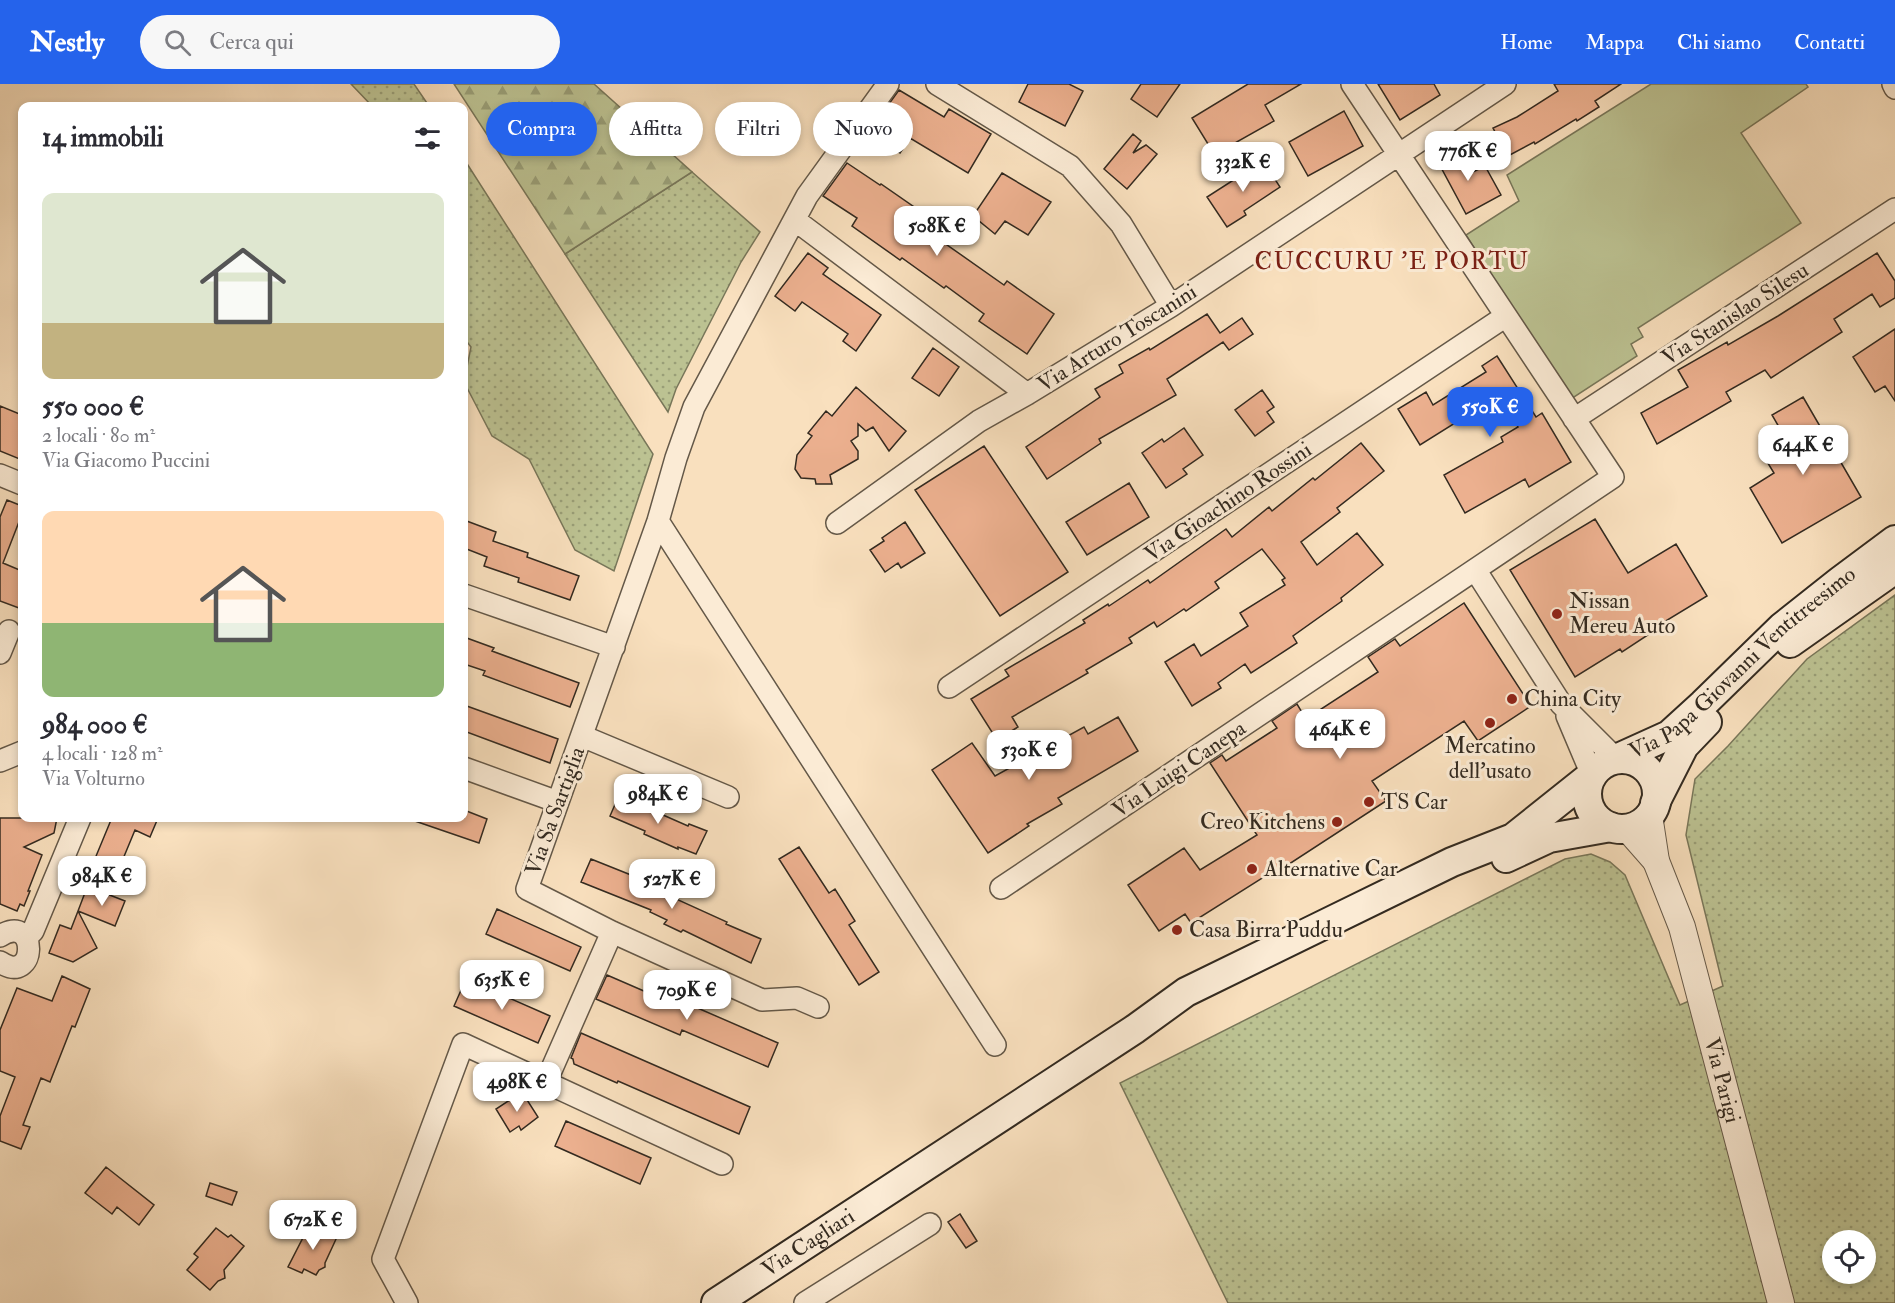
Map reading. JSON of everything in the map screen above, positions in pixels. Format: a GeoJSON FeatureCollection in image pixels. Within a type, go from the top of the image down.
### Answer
{"type":"FeatureCollection","features":[{"type":"Feature","properties":{"kind":"main road","name":"Via Papa Giovanni Ventitreesimo"},"geometry":{"type":"LineString","coordinates":[[1033,1096],[1135,1029],[1186,992],[1452,862],[1513,838],[1592,775],[1600,766],[1669,735],[1782,627],[1840,580],[1895,540]]}},
{"type":"Feature","properties":{"kind":"main road","name":"Via Papa Giovanni Ventitreesimo"},"geometry":{"type":"LineString","coordinates":[[1636,818],[1684,746],[1765,661],[1895,569]]}},
{"type":"Feature","properties":{"kind":"main road","name":"Via Papa Giovanni Ventitreesimo"},"geometry":{"type":"LineString","coordinates":[[1103,1049],[1158,1028],[1549,838],[1636,818],[1656,791],[1654,780],[1638,763],[1628,759],[1616,759]]}},
{"type":"Feature","properties":{"kind":"main road"},"geometry":{"type":"LineString","coordinates":[[1592,775],[1587,796],[1594,815],[1602,822],[1636,818]]}},
{"type":"Feature","properties":{"kind":"main road","name":"Via Cagliari"},"geometry":{"type":"LineString","coordinates":[[716,1303],[1033,1096]]}},
{"type":"Feature","properties":{"kind":"street","name":"Via Sa Sartiglia"},"geometry":{"type":"LineString","coordinates":[[612,932],[527,889],[658,521],[694,407],[807,196],[888,84]]}},
{"type":"Feature","properties":{"kind":"street"},"geometry":{"type":"LineString","coordinates":[[937,84],[1070,166],[1121,224],[1171,306]]}},
{"type":"Feature","properties":{"kind":"street"},"geometry":{"type":"LineString","coordinates":[[1352,84],[1574,419]]}},
{"type":"Feature","properties":{"kind":"street"},"geometry":{"type":"LineString","coordinates":[[1399,155],[1505,84]]}},
{"type":"Feature","properties":{"kind":"street"},"geometry":{"type":"LineString","coordinates":[[1893,84],[1895,88]]}},
{"type":"Feature","properties":{"kind":"street","name":"Via Arturo Toscanini"},"geometry":{"type":"LineString","coordinates":[[837,523],[979,421],[1171,306],[1399,155]]}},
{"type":"Feature","properties":{"kind":"street","name":"Via Stanislao Silesu"},"geometry":{"type":"LineString","coordinates":[[1574,419],[1895,209]]}},
{"type":"Feature","properties":{"kind":"street"},"geometry":{"type":"LineString","coordinates":[[795,220],[1026,394]]}},
{"type":"Feature","properties":{"kind":"street","name":"Via Gioachino Rossini"},"geometry":{"type":"LineString","coordinates":[[949,687],[1506,316]]}},
{"type":"Feature","properties":{"kind":"street","name":"Via Luigi Canepa"},"geometry":{"type":"LineString","coordinates":[[1002,888],[1613,477],[1574,419]]}},
{"type":"Feature","properties":{"kind":"street"},"geometry":{"type":"LineString","coordinates":[[0,475],[18,482]]}},
{"type":"Feature","properties":{"kind":"street"},"geometry":{"type":"LineString","coordinates":[[658,521],[995,1045]]}},
{"type":"Feature","properties":{"kind":"street"},"geometry":{"type":"LineString","coordinates":[[1476,571],[1564,707],[1592,775]]}},
{"type":"Feature","properties":{"kind":"street"},"geometry":{"type":"LineString","coordinates":[[468,596],[614,647]]}},
{"type":"Feature","properties":{"kind":"street"},"geometry":{"type":"LineString","coordinates":[[0,653],[10,631]]}},
{"type":"Feature","properties":{"kind":"street"},"geometry":{"type":"LineString","coordinates":[[1564,707],[1616,759]]}},
{"type":"Feature","properties":{"kind":"street"},"geometry":{"type":"LineString","coordinates":[[582,736],[728,797]]}},
{"type":"Feature","properties":{"kind":"street"},"geometry":{"type":"LineString","coordinates":[[0,761],[18,754]]}},
{"type":"Feature","properties":{"kind":"street"},"geometry":{"type":"LineString","coordinates":[[468,769],[558,802]]}},
{"type":"Feature","properties":{"kind":"street","name":"Via Parigi"},"geometry":{"type":"LineString","coordinates":[[1636,818],[1683,927],[1781,1303]]}},
{"type":"Feature","properties":{"kind":"street"},"geometry":{"type":"LineString","coordinates":[[26,938],[33,932],[78,822]]}},
{"type":"Feature","properties":{"kind":"street"},"geometry":{"type":"LineString","coordinates":[[0,936],[10,931],[22,934],[29,943],[30,949],[26,960],[16,967],[0,962]]}},
{"type":"Feature","properties":{"kind":"street"},"geometry":{"type":"LineString","coordinates":[[546,1082],[612,932],[762,1000],[797,999],[818,1007]]}},
{"type":"Feature","properties":{"kind":"street"},"geometry":{"type":"LineString","coordinates":[[407,1303],[383,1258],[463,1044],[722,1164]]}},
{"type":"Feature","properties":{"kind":"street"},"geometry":{"type":"LineString","coordinates":[[805,1303],[930,1224]]}},
{"type":"Feature","properties":{"kind":"green space"},"geometry":{"type":"Polygon","coordinates":[[[351,84],[414,84],[426,102],[368,102],[351,84]]]}},
{"type":"Feature","properties":{"kind":"green space"},"geometry":{"type":"Polygon","coordinates":[[[454,84],[594,84],[614,102],[609,102],[609,156],[674,156],[692,172],[565,254],[501,156],[597,156],[597,102],[486,102],[486,133],[468,102],[454,84]]]}},
{"type":"Feature","properties":{"kind":"green space"},"geometry":{"type":"Polygon","coordinates":[[[1651,84],[1806,84],[1808,87],[1741,133],[1801,223],[1638,328],[1643,337],[1631,344],[1637,356],[1571,399],[1466,235],[1519,201],[1507,175],[1651,84]]]}},
{"type":"Feature","properties":{"kind":"green space"},"geometry":{"type":"Polygon","coordinates":[[[468,165],[653,454],[614,571],[575,550],[529,459],[492,436],[468,390],[468,362],[471,347],[468,343],[468,165]]]}},
{"type":"Feature","properties":{"kind":"green space"},"geometry":{"type":"Polygon","coordinates":[[[692,172],[760,232],[741,262],[676,389],[668,412],[565,254],[692,172]]]}},
{"type":"Feature","properties":{"kind":"green space"},"geometry":{"type":"Polygon","coordinates":[[[1895,595],[1895,1303],[1228,1303],[1120,1083],[1565,859],[1591,854],[1610,862],[1625,875],[1680,1005],[1723,986],[1686,835],[1695,779],[1807,659],[1895,595]]]}},
{"type":"Feature","properties":{"kind":"building"},"geometry":{"type":"Polygon","coordinates":[[[1028,84],[1069,84],[1083,91],[1065,126],[1019,102],[1028,84]]]}},
{"type":"Feature","properties":{"kind":"building"},"geometry":{"type":"Polygon","coordinates":[[[1141,84],[1180,84],[1157,117],[1131,99],[1141,84]]]}},
{"type":"Feature","properties":{"kind":"building"},"geometry":{"type":"Polygon","coordinates":[[[1248,84],[1301,84],[1265,105],[1274,121],[1233,144],[1234,146],[1216,157],[1192,118],[1248,84]]]}},
{"type":"Feature","properties":{"kind":"building"},"geometry":{"type":"Polygon","coordinates":[[[1378,84],[1434,84],[1440,95],[1400,120],[1378,84]]]}},
{"type":"Feature","properties":{"kind":"building"},"geometry":{"type":"Polygon","coordinates":[[[1554,84],[1621,84],[1595,101],[1599,107],[1535,144],[1534,142],[1508,156],[1493,128],[1517,117],[1558,91],[1554,84]]]}},
{"type":"Feature","properties":{"kind":"building"},"geometry":{"type":"Polygon","coordinates":[[[899,90],[944,117],[949,109],[991,134],[968,173],[913,140],[913,102],[890,102],[899,90]]]}},
{"type":"Feature","properties":{"kind":"building"},"geometry":{"type":"Polygon","coordinates":[[[1344,111],[1363,146],[1308,176],[1289,142],[1344,111]]]}},
{"type":"Feature","properties":{"kind":"building"},"geometry":{"type":"Polygon","coordinates":[[[1133,134],[1141,141],[1133,153],[1146,145],[1157,154],[1127,189],[1104,169],[1133,134]]]}},
{"type":"Feature","properties":{"kind":"building"},"geometry":{"type":"Polygon","coordinates":[[[1460,148],[1473,172],[1485,166],[1501,195],[1466,214],[1437,160],[1460,148]]]}},
{"type":"Feature","properties":{"kind":"building"},"geometry":{"type":"Polygon","coordinates":[[[1263,161],[1280,187],[1244,211],[1246,215],[1227,227],[1207,197],[1263,161]]]}},
{"type":"Feature","properties":{"kind":"building"},"geometry":{"type":"Polygon","coordinates":[[[847,163],[930,218],[923,228],[1004,285],[1007,281],[1054,314],[1027,354],[979,321],[984,314],[946,286],[944,288],[902,258],[900,260],[852,226],[857,218],[823,196],[847,163]]]}},
{"type":"Feature","properties":{"kind":"building"},"geometry":{"type":"Polygon","coordinates":[[[1002,173],[1051,202],[1028,235],[1005,221],[995,234],[973,216],[1002,173]]]}},
{"type":"Feature","properties":{"kind":"building"},"geometry":{"type":"Polygon","coordinates":[[[808,253],[828,268],[823,274],[881,315],[856,351],[843,341],[848,334],[802,302],[795,311],[775,296],[808,253]]]}},
{"type":"Feature","properties":{"kind":"building"},"geometry":{"type":"Polygon","coordinates":[[[1877,253],[1895,281],[1895,298],[1880,307],[1872,294],[1834,319],[1842,332],[1771,378],[1765,370],[1726,392],[1731,401],[1657,444],[1641,413],[1688,387],[1678,370],[1778,316],[1877,253]]]}},
{"type":"Feature","properties":{"kind":"building"},"geometry":{"type":"Polygon","coordinates":[[[1207,314],[1220,333],[1242,318],[1253,334],[1229,350],[1223,342],[1167,379],[1176,395],[1099,439],[1101,443],[1047,479],[1026,447],[1100,397],[1095,389],[1123,373],[1119,365],[1149,348],[1150,350],[1207,314]]]}},
{"type":"Feature","properties":{"kind":"building"},"geometry":{"type":"Polygon","coordinates":[[[1895,329],[1895,401],[1885,386],[1875,392],[1853,357],[1895,329]]]}},
{"type":"Feature","properties":{"kind":"building"},"geometry":{"type":"Polygon","coordinates":[[[933,348],[959,367],[939,396],[912,378],[933,348]]]}},
{"type":"Feature","properties":{"kind":"building"},"geometry":{"type":"Polygon","coordinates":[[[1497,356],[1536,417],[1542,413],[1571,462],[1529,487],[1525,479],[1465,513],[1444,475],[1503,442],[1501,437],[1518,427],[1498,396],[1420,445],[1398,409],[1426,392],[1433,405],[1486,372],[1482,366],[1497,356]]]}},
{"type":"Feature","properties":{"kind":"building"},"geometry":{"type":"Polygon","coordinates":[[[856,387],[906,431],[889,451],[873,427],[866,431],[858,424],[858,436],[851,441],[858,451],[858,459],[830,475],[832,484],[816,484],[815,479],[801,478],[795,469],[797,455],[812,436],[808,433],[826,411],[832,416],[856,387]]]}},
{"type":"Feature","properties":{"kind":"building"},"geometry":{"type":"Polygon","coordinates":[[[1262,390],[1274,407],[1267,412],[1274,422],[1255,436],[1235,410],[1262,390]]]}},
{"type":"Feature","properties":{"kind":"building"},"geometry":{"type":"Polygon","coordinates":[[[1803,397],[1861,497],[1782,543],[1750,488],[1774,473],[1766,460],[1790,446],[1772,415],[1803,397]]]}},
{"type":"Feature","properties":{"kind":"building"},"geometry":{"type":"Polygon","coordinates":[[[0,406],[18,413],[18,458],[0,451],[0,406]]]}},
{"type":"Feature","properties":{"kind":"building"},"geometry":{"type":"Polygon","coordinates":[[[1184,428],[1203,455],[1183,469],[1187,474],[1166,488],[1142,453],[1162,439],[1164,442],[1184,428]]]}},
{"type":"Feature","properties":{"kind":"building"},"geometry":{"type":"Polygon","coordinates":[[[1361,443],[1384,471],[1337,508],[1340,512],[1301,542],[1317,565],[1357,533],[1383,565],[1341,598],[1342,601],[1293,636],[1297,643],[1251,673],[1245,664],[1218,683],[1221,688],[1192,706],[1165,662],[1194,644],[1201,656],[1248,626],[1240,613],[1285,585],[1282,580],[1285,578],[1262,549],[1215,582],[1219,588],[1186,611],[1184,609],[1157,627],[1154,622],[1129,638],[1132,643],[1086,670],[1088,673],[1012,717],[1018,727],[997,740],[971,699],[1009,676],[1005,670],[1085,623],[1083,620],[1148,580],[1150,583],[1226,529],[1232,537],[1269,507],[1272,511],[1313,478],[1315,480],[1361,443]]]}},
{"type":"Feature","properties":{"kind":"building"},"geometry":{"type":"Polygon","coordinates":[[[984,446],[1068,572],[1000,616],[915,490],[984,446]]]}},
{"type":"Feature","properties":{"kind":"building"},"geometry":{"type":"Polygon","coordinates":[[[1129,483],[1149,517],[1087,555],[1066,522],[1129,483]]]}},
{"type":"Feature","properties":{"kind":"building"},"geometry":{"type":"Polygon","coordinates":[[[7,500],[18,504],[18,524],[3,563],[18,569],[18,608],[0,601],[0,517],[7,500]]]}},
{"type":"Feature","properties":{"kind":"building"},"geometry":{"type":"Polygon","coordinates":[[[1595,519],[1628,573],[1676,544],[1707,596],[1659,625],[1660,627],[1622,652],[1620,649],[1575,677],[1510,570],[1595,519]]]}},
{"type":"Feature","properties":{"kind":"building"},"geometry":{"type":"Polygon","coordinates":[[[468,522],[496,532],[493,541],[528,553],[527,557],[579,576],[570,600],[518,582],[519,578],[484,566],[487,557],[468,550],[468,522]]]}},
{"type":"Feature","properties":{"kind":"building"},"geometry":{"type":"Polygon","coordinates":[[[905,522],[925,553],[901,568],[898,563],[885,572],[870,550],[884,541],[882,538],[905,522]]]}},
{"type":"Feature","properties":{"kind":"building"},"geometry":{"type":"Polygon","coordinates":[[[1464,603],[1531,706],[1478,741],[1464,721],[1372,781],[1386,801],[1280,870],[1278,868],[1191,923],[1185,914],[1159,931],[1128,885],[1184,848],[1200,870],[1257,835],[1210,763],[1222,755],[1226,761],[1277,728],[1272,721],[1297,704],[1306,719],[1378,672],[1368,657],[1395,639],[1400,646],[1464,603]]]}},
{"type":"Feature","properties":{"kind":"building"},"geometry":{"type":"Polygon","coordinates":[[[468,638],[494,648],[492,651],[579,683],[570,707],[483,675],[485,671],[468,665],[468,638]]]}},
{"type":"Feature","properties":{"kind":"building"},"geometry":{"type":"Polygon","coordinates":[[[468,706],[558,739],[550,763],[468,732],[468,706]]]}},
{"type":"Feature","properties":{"kind":"building"},"geometry":{"type":"Polygon","coordinates":[[[1118,717],[1138,751],[1058,798],[1062,804],[1027,824],[1029,826],[988,853],[932,770],[972,743],[995,776],[1084,727],[1088,734],[1118,717]]]}},
{"type":"Feature","properties":{"kind":"building"},"geometry":{"type":"Polygon","coordinates":[[[620,793],[688,826],[689,824],[707,831],[696,854],[644,834],[645,831],[610,816],[620,793]]]}},
{"type":"Feature","properties":{"kind":"building"},"geometry":{"type":"Polygon","coordinates":[[[468,812],[487,819],[479,843],[418,822],[468,822],[468,812]]]}},
{"type":"Feature","properties":{"kind":"building"},"geometry":{"type":"Polygon","coordinates":[[[0,818],[18,818],[18,822],[56,822],[54,833],[24,847],[42,855],[24,906],[20,904],[17,911],[0,904],[0,818]]]}},
{"type":"Feature","properties":{"kind":"building"},"geometry":{"type":"Polygon","coordinates":[[[110,822],[156,822],[150,837],[135,830],[118,871],[94,861],[110,822]]]}},
{"type":"Feature","properties":{"kind":"building"},"geometry":{"type":"Polygon","coordinates":[[[799,847],[829,893],[835,889],[855,921],[849,925],[879,972],[859,985],[779,859],[799,847]]]}},
{"type":"Feature","properties":{"kind":"building"},"geometry":{"type":"Polygon","coordinates":[[[591,859],[661,887],[660,889],[677,897],[676,899],[761,939],[751,963],[683,930],[681,932],[664,924],[667,920],[650,912],[651,910],[581,882],[591,859]]]}},
{"type":"Feature","properties":{"kind":"building"},"geometry":{"type":"Polygon","coordinates":[[[86,890],[101,896],[102,892],[125,901],[115,926],[78,911],[86,890]]]}},
{"type":"Feature","properties":{"kind":"building"},"geometry":{"type":"Polygon","coordinates":[[[497,909],[581,947],[570,971],[486,934],[497,909]]]}},
{"type":"Feature","properties":{"kind":"building"},"geometry":{"type":"Polygon","coordinates":[[[78,911],[97,948],[73,962],[49,953],[60,925],[71,929],[78,911]]]}},
{"type":"Feature","properties":{"kind":"building"},"geometry":{"type":"Polygon","coordinates":[[[607,975],[690,1011],[693,1006],[778,1043],[768,1067],[682,1030],[680,1035],[596,999],[607,975]]]}},
{"type":"Feature","properties":{"kind":"building"},"geometry":{"type":"Polygon","coordinates":[[[62,976],[90,989],[75,1027],[72,1026],[50,1082],[41,1078],[23,1125],[30,1127],[21,1149],[0,1141],[0,1116],[15,1077],[0,1071],[0,1030],[17,988],[52,1001],[62,976]]]}},
{"type":"Feature","properties":{"kind":"building"},"geometry":{"type":"Polygon","coordinates":[[[466,979],[550,1016],[538,1043],[454,1006],[466,979]]]}},
{"type":"Feature","properties":{"kind":"building"},"geometry":{"type":"Polygon","coordinates":[[[581,1033],[750,1107],[739,1134],[574,1064],[571,1058],[581,1033]]]}},
{"type":"Feature","properties":{"kind":"building"},"geometry":{"type":"Polygon","coordinates":[[[522,1092],[538,1117],[521,1130],[519,1126],[510,1132],[496,1109],[522,1092]]]}},
{"type":"Feature","properties":{"kind":"building"},"geometry":{"type":"Polygon","coordinates":[[[566,1121],[651,1158],[640,1184],[555,1146],[566,1121]]]}},
{"type":"Feature","properties":{"kind":"building"},"geometry":{"type":"Polygon","coordinates":[[[106,1167],[154,1205],[139,1225],[117,1207],[112,1214],[85,1193],[106,1167]]]}},
{"type":"Feature","properties":{"kind":"building"},"geometry":{"type":"Polygon","coordinates":[[[210,1183],[237,1192],[232,1205],[206,1196],[210,1183]]]}},
{"type":"Feature","properties":{"kind":"building"},"geometry":{"type":"Polygon","coordinates":[[[960,1214],[977,1241],[966,1248],[948,1222],[960,1214]]]}},
{"type":"Feature","properties":{"kind":"building"},"geometry":{"type":"Polygon","coordinates":[[[309,1226],[337,1237],[325,1267],[316,1275],[304,1269],[302,1273],[288,1267],[309,1226]]]}},
{"type":"Feature","properties":{"kind":"building"},"geometry":{"type":"Polygon","coordinates":[[[216,1228],[228,1237],[231,1235],[244,1246],[224,1270],[225,1278],[218,1281],[210,1290],[187,1270],[198,1257],[194,1254],[216,1228]]]}},
{"type":"Feature","properties":{"kind":"place","name":"Nissan Mereu Auto"},"geometry":{"type":"Point","coordinates":[1557,614]}},
{"type":"Feature","properties":{"kind":"place","name":"China City"},"geometry":{"type":"Point","coordinates":[1512,699]}},
{"type":"Feature","properties":{"kind":"place","name":"Mercatino dell'usato"},"geometry":{"type":"Point","coordinates":[1490,723]}},
{"type":"Feature","properties":{"kind":"place","name":"TS Car"},"geometry":{"type":"Point","coordinates":[1369,802]}},
{"type":"Feature","properties":{"kind":"place","name":"Creo Kitchens"},"geometry":{"type":"Point","coordinates":[1337,822]}},
{"type":"Feature","properties":{"kind":"place","name":"Alternative Car"},"geometry":{"type":"Point","coordinates":[1252,869]}},
{"type":"Feature","properties":{"kind":"place","name":"Casa Birra Puddu"},"geometry":{"type":"Point","coordinates":[1177,930]}},
{"type":"Feature","properties":{"kind":"district","name":"CUCCURU 'E PORTU"},"geometry":{"type":"Point","coordinates":[1392,261]}}]}
